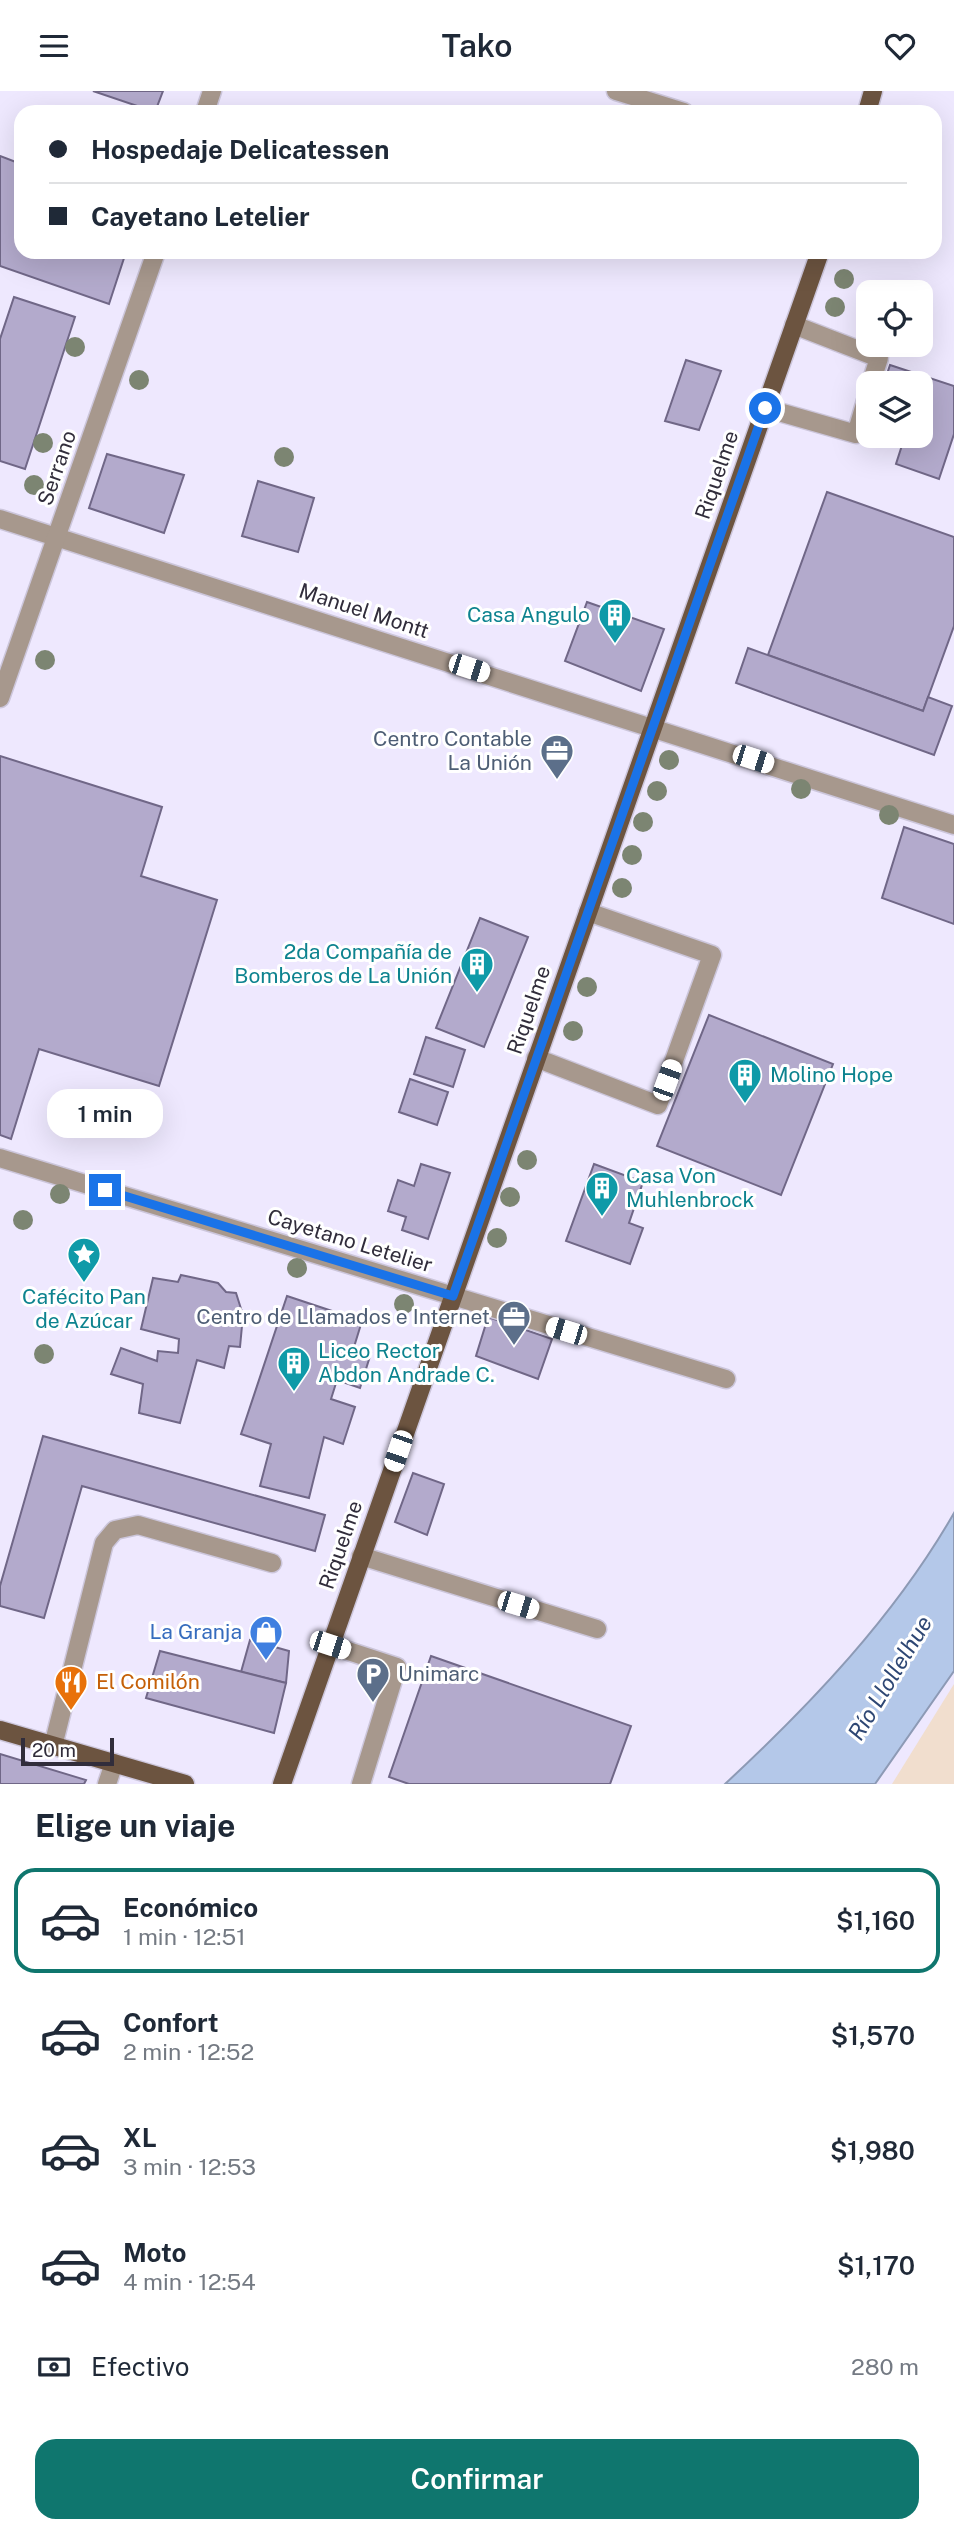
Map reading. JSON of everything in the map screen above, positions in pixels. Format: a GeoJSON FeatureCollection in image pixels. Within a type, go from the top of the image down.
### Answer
{"type":"FeatureCollection","features":[{"type":"Feature","properties":{"kind":"main road","name":"Riquelme"},"geometry":{"type":"LineString","coordinates":[[282,1784],[818,259]]}},
{"type":"Feature","properties":{"kind":"main road"},"geometry":{"type":"LineString","coordinates":[[0,1730],[185,1784]]}},
{"type":"Feature","properties":{"kind":"street"},"geometry":{"type":"LineString","coordinates":[[616,91],[661,105]]}},
{"type":"Feature","properties":{"kind":"street","name":"Serrano"},"geometry":{"type":"LineString","coordinates":[[0,698],[154,259]]}},
{"type":"Feature","properties":{"kind":"street"},"geometry":{"type":"LineString","coordinates":[[794,325],[879,358],[875,371]]}},
{"type":"Feature","properties":{"kind":"street"},"geometry":{"type":"LineString","coordinates":[[765,408],[856,435]]}},
{"type":"Feature","properties":{"kind":"street","name":"Manuel Montt"},"geometry":{"type":"LineString","coordinates":[[0,519],[653,726],[954,825]]}},
{"type":"Feature","properties":{"kind":"street"},"geometry":{"type":"LineString","coordinates":[[536,1058],[658,1105],[712,955],[588,912]]}},
{"type":"Feature","properties":{"kind":"street","name":"Cayetano Letelier"},"geometry":{"type":"LineString","coordinates":[[0,1158],[726,1379]]}},
{"type":"Feature","properties":{"kind":"street"},"geometry":{"type":"LineString","coordinates":[[53,1746],[104,1543],[115,1530],[138,1525],[272,1563]]}},
{"type":"Feature","properties":{"kind":"street"},"geometry":{"type":"LineString","coordinates":[[361,1556],[597,1629]]}},
{"type":"Feature","properties":{"kind":"street"},"geometry":{"type":"LineString","coordinates":[[330,1645],[397,1667],[361,1784]]}},
{"type":"Feature","properties":{"kind":"street"},"geometry":{"type":"LineString","coordinates":[[107,1784],[114,1763]]}},
{"type":"Feature","properties":{"kind":"shaded area"},"geometry":{"type":"Polygon","coordinates":[[[954,1684],[954,1784],[892,1784],[954,1684]]]}},
{"type":"Feature","properties":{"kind":"water","name":"Río Llollelhue"},"geometry":{"type":"Polygon","coordinates":[[[954,1513],[954,1671],[875,1784],[725,1784],[789,1722],[850,1657],[905,1588],[954,1513]]]}},
{"type":"Feature","properties":{"kind":"building"},"geometry":{"type":"Polygon","coordinates":[[[93,91],[163,91],[158,105],[134,105],[93,91]]]}},
{"type":"Feature","properties":{"kind":"building"},"geometry":{"type":"Polygon","coordinates":[[[0,156],[14,161],[14,259],[124,259],[109,304],[0,266],[0,156]]]}},
{"type":"Feature","properties":{"kind":"building"},"geometry":{"type":"Polygon","coordinates":[[[14,297],[75,317],[25,469],[0,461],[0,339],[14,297]]]}},
{"type":"Feature","properties":{"kind":"building"},"geometry":{"type":"Polygon","coordinates":[[[686,360],[721,371],[699,430],[665,421],[686,360]]]}},
{"type":"Feature","properties":{"kind":"building"},"geometry":{"type":"Polygon","coordinates":[[[890,365],[908,371],[888,371],[890,365]]]}},
{"type":"Feature","properties":{"kind":"building"},"geometry":{"type":"Polygon","coordinates":[[[933,379],[954,386],[954,434],[939,479],[896,464],[901,448],[933,448],[933,379]]]}},
{"type":"Feature","properties":{"kind":"building"},"geometry":{"type":"Polygon","coordinates":[[[107,454],[184,475],[164,533],[89,508],[107,454]]]}},
{"type":"Feature","properties":{"kind":"building"},"geometry":{"type":"Polygon","coordinates":[[[258,481],[314,498],[298,552],[242,536],[258,481]]]}},
{"type":"Feature","properties":{"kind":"building"},"geometry":{"type":"Polygon","coordinates":[[[827,492],[954,537],[954,626],[923,711],[768,655],[827,492]]]}},
{"type":"Feature","properties":{"kind":"building","name":"Casa Angulo"},"geometry":{"type":"Polygon","coordinates":[[[587,602],[664,629],[641,691],[565,661],[587,602]]]}},
{"type":"Feature","properties":{"kind":"building"},"geometry":{"type":"Polygon","coordinates":[[[748,648],[923,711],[928,697],[952,706],[934,755],[736,683],[748,648]]]}},
{"type":"Feature","properties":{"kind":"building"},"geometry":{"type":"Polygon","coordinates":[[[0,756],[162,807],[141,876],[217,900],[159,1086],[39,1049],[11,1139],[0,1135],[0,756]]]}},
{"type":"Feature","properties":{"kind":"building"},"geometry":{"type":"Polygon","coordinates":[[[904,827],[954,844],[954,924],[882,898],[904,827]]]}},
{"type":"Feature","properties":{"kind":"building","name":"2da Compañía de Bomberos de La Unión"},"geometry":{"type":"Polygon","coordinates":[[[480,918],[528,937],[484,1047],[436,1028],[480,918]]]}},
{"type":"Feature","properties":{"kind":"building","name":"Molino Hope"},"geometry":{"type":"Polygon","coordinates":[[[709,1015],[833,1064],[781,1195],[657,1146],[709,1015]]]}},
{"type":"Feature","properties":{"kind":"building"},"geometry":{"type":"Polygon","coordinates":[[[426,1037],[465,1050],[453,1087],[414,1074],[426,1037]]]}},
{"type":"Feature","properties":{"kind":"building"},"geometry":{"type":"Polygon","coordinates":[[[410,1079],[448,1092],[437,1125],[399,1112],[410,1079]]]}},
{"type":"Feature","properties":{"kind":"building"},"geometry":{"type":"Polygon","coordinates":[[[421,1164],[450,1173],[428,1239],[402,1230],[406,1217],[388,1211],[398,1180],[414,1186],[421,1164]]]}},
{"type":"Feature","properties":{"kind":"building","name":"Casa Von Muhlenbrock"},"geometry":{"type":"Polygon","coordinates":[[[594,1164],[643,1182],[629,1223],[643,1228],[630,1264],[566,1241],[594,1164]]]}},
{"type":"Feature","properties":{"kind":"building"},"geometry":{"type":"Polygon","coordinates":[[[181,1275],[218,1283],[226,1292],[236,1293],[243,1315],[240,1347],[229,1346],[224,1368],[197,1360],[180,1423],[139,1413],[143,1384],[111,1374],[121,1348],[157,1361],[158,1351],[178,1353],[179,1339],[141,1329],[153,1278],[178,1282],[181,1275]]]}},
{"type":"Feature","properties":{"kind":"building","name":"Liceo Rector Abdon Andrade C."},"geometry":{"type":"Polygon","coordinates":[[[287,1296],[362,1321],[354,1347],[371,1353],[360,1388],[337,1380],[331,1399],[355,1407],[343,1444],[324,1437],[309,1498],[260,1486],[271,1444],[241,1434],[287,1296]]]}},
{"type":"Feature","properties":{"kind":"building","name":"Centro de Llamados e Internet"},"geometry":{"type":"Polygon","coordinates":[[[488,1317],[552,1339],[538,1379],[476,1356],[488,1317]]]}},
{"type":"Feature","properties":{"kind":"building"},"geometry":{"type":"Polygon","coordinates":[[[43,1436],[325,1515],[315,1551],[82,1486],[44,1618],[0,1606],[0,1586],[43,1436]]]}},
{"type":"Feature","properties":{"kind":"building"},"geometry":{"type":"Polygon","coordinates":[[[413,1473],[444,1484],[427,1535],[395,1522],[413,1473]]]}},
{"type":"Feature","properties":{"kind":"building","name":"La Granja"},"geometry":{"type":"Polygon","coordinates":[[[250,1640],[289,1651],[286,1683],[241,1672],[250,1640]]]}},
{"type":"Feature","properties":{"kind":"building"},"geometry":{"type":"Polygon","coordinates":[[[160,1651],[286,1683],[274,1733],[146,1698],[160,1651]]]}},
{"type":"Feature","properties":{"kind":"building"},"geometry":{"type":"Polygon","coordinates":[[[431,1656],[631,1726],[610,1784],[409,1784],[389,1777],[431,1656]]]}},
{"type":"Feature","properties":{"kind":"building"},"geometry":{"type":"Polygon","coordinates":[[[0,1754],[86,1780],[84,1784],[0,1784],[0,1754]]]}},
{"type":"Feature","properties":{"kind":"place","name":"Casa Angulo"},"geometry":{"type":"Point","coordinates":[615,645]}},
{"type":"Feature","properties":{"kind":"place","name":"Centro Contable La Unión"},"geometry":{"type":"Point","coordinates":[557,781]}},
{"type":"Feature","properties":{"kind":"place","name":"2da Compañía de Bomberos de La Unión"},"geometry":{"type":"Point","coordinates":[477,994]}},
{"type":"Feature","properties":{"kind":"place","name":"Molino Hope"},"geometry":{"type":"Point","coordinates":[745,1105]}},
{"type":"Feature","properties":{"kind":"place","name":"Casa Von Muhlenbrock"},"geometry":{"type":"Point","coordinates":[602,1218]}},
{"type":"Feature","properties":{"kind":"place","name":"Cafécito Pan de Azúcar"},"geometry":{"type":"Point","coordinates":[84,1284]}},
{"type":"Feature","properties":{"kind":"place","name":"Centro de Llamados e Internet"},"geometry":{"type":"Point","coordinates":[514,1347]}},
{"type":"Feature","properties":{"kind":"place","name":"Liceo Rector Abdon Andrade C."},"geometry":{"type":"Point","coordinates":[294,1393]}},
{"type":"Feature","properties":{"kind":"place","name":"La Granja"},"geometry":{"type":"Point","coordinates":[266,1662]}},
{"type":"Feature","properties":{"kind":"place","name":"Unimarc"},"geometry":{"type":"Point","coordinates":[373,1704]}},
{"type":"Feature","properties":{"kind":"place","name":"El Comilón"},"geometry":{"type":"Point","coordinates":[71,1712]}},
{"type":"Feature","properties":{"kind":"route"},"geometry":{"type":"LineString","coordinates":[[105,1190],[453,1296],[765,408]]}}]}
